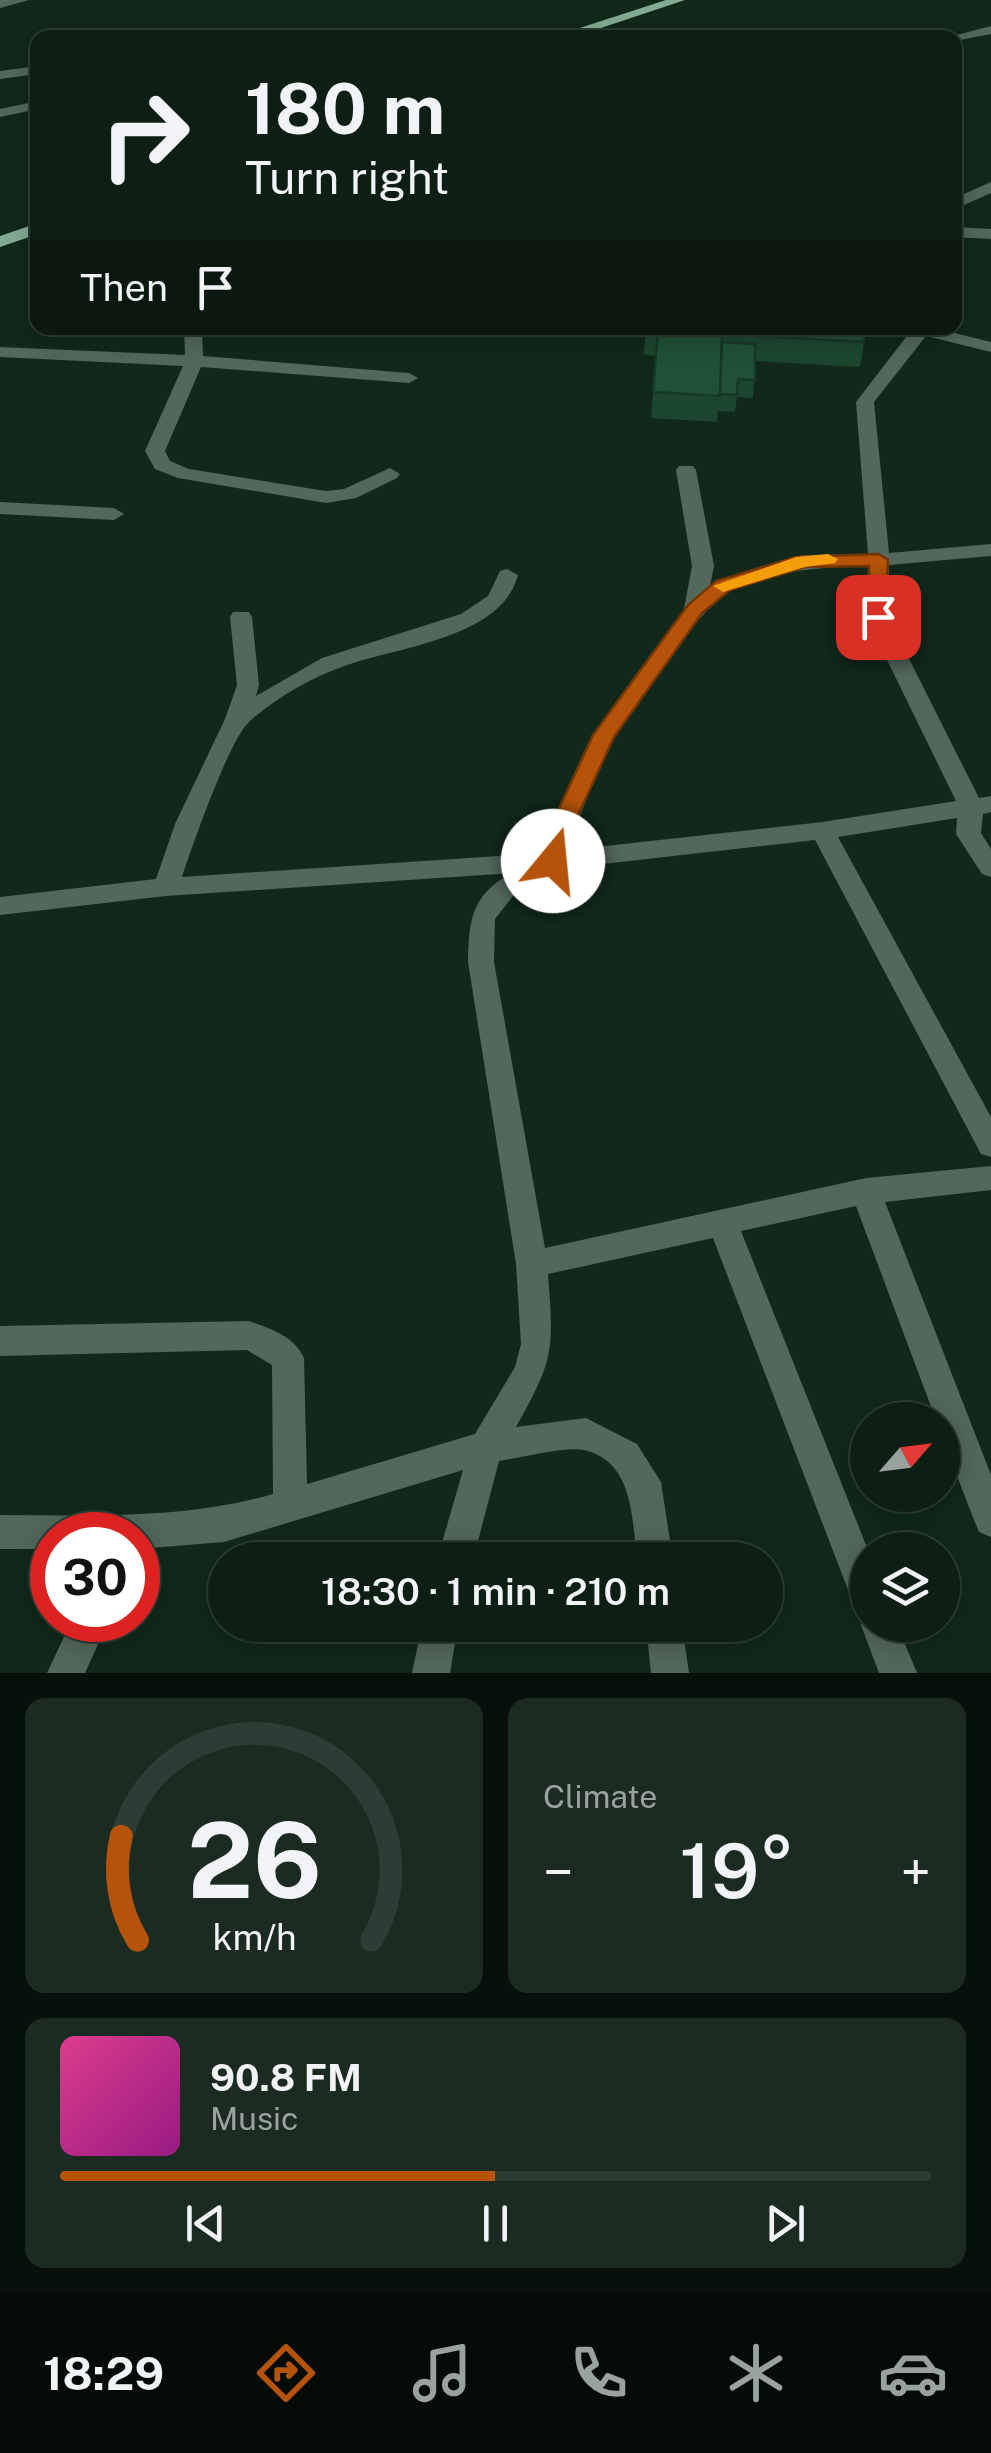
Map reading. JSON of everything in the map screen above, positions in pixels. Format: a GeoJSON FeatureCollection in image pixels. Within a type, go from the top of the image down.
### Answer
{"type":"FeatureCollection","features":[{"type":"Feature","properties":{"kind":"main road"},"geometry":{"type":"LineString","coordinates":[[581,30],[679,0]]}},
{"type":"Feature","properties":{"kind":"main road"},"geometry":{"type":"LineString","coordinates":[[0,242],[30,231]]}},
{"type":"Feature","properties":{"kind":"street"},"geometry":{"type":"LineString","coordinates":[[0,4],[23,0]]}},
{"type":"Feature","properties":{"kind":"street"},"geometry":{"type":"LineString","coordinates":[[962,36],[991,30]]}},
{"type":"Feature","properties":{"kind":"street"},"geometry":{"type":"LineString","coordinates":[[0,76],[30,71]]}},
{"type":"Feature","properties":{"kind":"street"},"geometry":{"type":"LineString","coordinates":[[0,113],[30,107]]}},
{"type":"Feature","properties":{"kind":"street"},"geometry":{"type":"LineString","coordinates":[[962,201],[991,188]]}},
{"type":"Feature","properties":{"kind":"street"},"geometry":{"type":"LineString","coordinates":[[962,232],[991,234]]}},
{"type":"Feature","properties":{"kind":"street"},"geometry":{"type":"LineString","coordinates":[[193,335],[194,361],[155,451],[162,465],[185,474],[326,497],[350,494],[390,474]]}},
{"type":"Feature","properties":{"kind":"street"},"geometry":{"type":"LineString","coordinates":[[914,335],[864,402],[879,560],[878,617],[981,805]]}},
{"type":"Feature","properties":{"kind":"street"},"geometry":{"type":"LineString","coordinates":[[942,335],[991,347]]}},
{"type":"Feature","properties":{"kind":"street"},"geometry":{"type":"LineString","coordinates":[[0,352],[194,361],[409,378]]}},
{"type":"Feature","properties":{"kind":"street"},"geometry":{"type":"LineString","coordinates":[[686,470],[703,566],[695,609]]}},
{"type":"Feature","properties":{"kind":"street"},"geometry":{"type":"LineString","coordinates":[[0,508],[114,514]]}},
{"type":"Feature","properties":{"kind":"street"},"geometry":{"type":"LineString","coordinates":[[459,1542],[486,1447],[530,1371],[537,1344],[532,1264],[480,962],[482,917],[505,888],[553,861],[568,813],[604,735],[695,609],[723,586],[803,562],[991,550]]}},
{"type":"Feature","properties":{"kind":"street"},"geometry":{"type":"LineString","coordinates":[[237,719],[310,672],[460,622],[490,606],[503,593],[508,575]]}},
{"type":"Feature","properties":{"kind":"street"},"geometry":{"type":"LineString","coordinates":[[166,886],[194,807],[237,719],[248,684],[241,617]]}},
{"type":"Feature","properties":{"kind":"street"},"geometry":{"type":"LineString","coordinates":[[0,906],[166,886],[553,861],[822,831],[981,805]]}},
{"type":"Feature","properties":{"kind":"street"},"geometry":{"type":"LineString","coordinates":[[981,805],[968,834],[991,868]]}},
{"type":"Feature","properties":{"kind":"street"},"geometry":{"type":"LineString","coordinates":[[822,831],[991,1145]]}},
{"type":"Feature","properties":{"kind":"street"},"geometry":{"type":"LineString","coordinates":[[532,1264],[866,1191],[991,1178]]}},
{"type":"Feature","properties":{"kind":"street"},"geometry":{"type":"LineString","coordinates":[[866,1191],[991,1520]]}},
{"type":"Feature","properties":{"kind":"street"},"geometry":{"type":"LineString","coordinates":[[722,1222],[850,1549]]}},
{"type":"Feature","properties":{"kind":"street"},"geometry":{"type":"LineString","coordinates":[[0,1341],[250,1335],[272,1345],[288,1358],[290,1503]]}},
{"type":"Feature","properties":{"kind":"street"},"geometry":{"type":"LineString","coordinates":[[0,1532],[161,1532],[224,1525],[486,1447],[586,1434],[625,1455],[644,1482],[652,1542]]}},
{"type":"Feature","properties":{"kind":"street"},"geometry":{"type":"LineString","coordinates":[[66,1673],[81,1642]]}},
{"type":"Feature","properties":{"kind":"street"},"geometry":{"type":"LineString","coordinates":[[430,1673],[436,1642]]}},
{"type":"Feature","properties":{"kind":"street"},"geometry":{"type":"LineString","coordinates":[[666,1642],[670,1673]]}},
{"type":"Feature","properties":{"kind":"street"},"geometry":{"type":"LineString","coordinates":[[886,1642],[898,1673]]}},
{"type":"Feature","properties":{"kind":"building"},"geometry":{"type":"Polygon","coordinates":[[[658,335],[722,335],[720,396],[653,392],[658,335]]]}},
{"type":"Feature","properties":{"kind":"building"},"geometry":{"type":"Polygon","coordinates":[[[740,335],[864,335],[864,342],[740,335]]]}},
{"type":"Feature","properties":{"kind":"building"},"geometry":{"type":"Polygon","coordinates":[[[722,342],[755,344],[755,380],[738,379],[737,395],[720,394],[722,342]]]}},
{"type":"Feature","properties":{"kind":"slow traffic"},"geometry":{"type":"LineString","coordinates":[[723,586],[803,562],[828,559]]}},
{"type":"Feature","properties":{"kind":"route"},"geometry":{"type":"LineString","coordinates":[[553,861],[568,813],[604,735],[695,609],[723,586],[803,562],[879,560],[878,617]]}}]}
